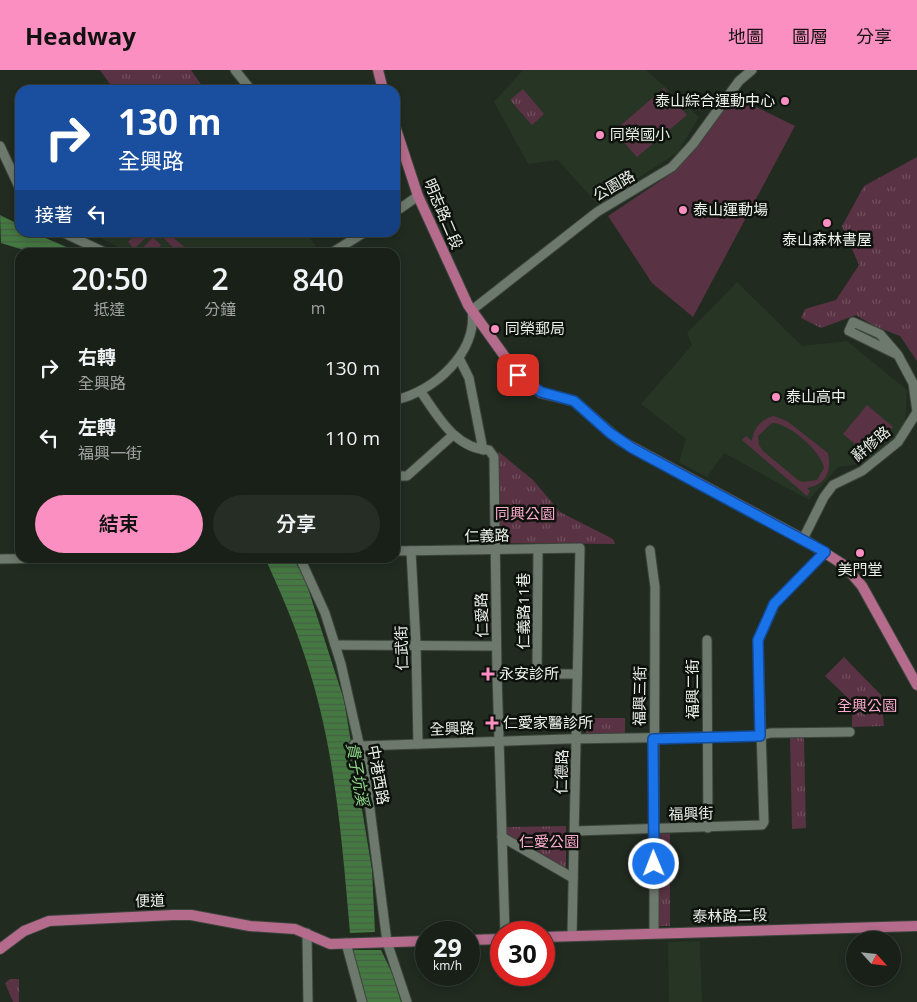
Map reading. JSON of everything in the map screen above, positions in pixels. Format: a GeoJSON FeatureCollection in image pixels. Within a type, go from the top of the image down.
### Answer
{"type":"FeatureCollection","features":[{"type":"Feature","properties":{"kind":"main road"},"geometry":{"type":"LineString","coordinates":[[378,70],[382,85]]}},
{"type":"Feature","properties":{"kind":"main road","name":"明志路二段"},"geometry":{"type":"LineString","coordinates":[[400,141],[418,196],[453,275],[472,310],[514,370],[529,386],[548,395],[574,401],[618,440],[803,539],[844,565],[857,580],[917,686]]}},
{"type":"Feature","properties":{"kind":"main road","name":"便道"},"geometry":{"type":"LineString","coordinates":[[0,949],[24,931],[38,924],[66,919],[191,916],[250,926],[284,927],[307,933],[330,944],[348,943]]}},
{"type":"Feature","properties":{"kind":"main road","name":"泰林路二段"},"geometry":{"type":"LineString","coordinates":[[555,937],[917,926]]}},
{"type":"Feature","properties":{"kind":"main road"},"geometry":{"type":"LineString","coordinates":[[348,943],[415,941]]}},
{"type":"Feature","properties":{"kind":"street"},"geometry":{"type":"LineString","coordinates":[[235,70],[247,85]]}},
{"type":"Feature","properties":{"kind":"street","name":"公園路"},"geometry":{"type":"LineString","coordinates":[[472,310],[597,212],[672,167],[693,144],[739,81],[752,70]]}},
{"type":"Feature","properties":{"kind":"street"},"geometry":{"type":"LineString","coordinates":[[0,146],[15,178]]}},
{"type":"Feature","properties":{"kind":"street"},"geometry":{"type":"LineString","coordinates":[[400,209],[418,196]]}},
{"type":"Feature","properties":{"kind":"street"},"geometry":{"type":"LineString","coordinates":[[72,237],[96,248]]}},
{"type":"Feature","properties":{"kind":"street"},"geometry":{"type":"LineString","coordinates":[[339,248],[355,237]]}},
{"type":"Feature","properties":{"kind":"street"},"geometry":{"type":"LineString","coordinates":[[400,398],[421,392],[459,358],[474,323],[472,310]]}},
{"type":"Feature","properties":{"kind":"street","name":"辭修路"},"geometry":{"type":"LineString","coordinates":[[803,539],[824,497],[833,485],[862,471],[898,442],[917,412],[913,384],[908,370],[898,356],[880,334],[853,322],[849,331],[898,356]]}},
{"type":"Feature","properties":{"kind":"street","name":"仁愛路"},"geometry":{"type":"LineString","coordinates":[[459,358],[469,378],[482,450],[489,450],[494,457],[498,741],[505,921]]}},
{"type":"Feature","properties":{"kind":"street"},"geometry":{"type":"LineString","coordinates":[[421,392],[453,435],[482,450]]}},
{"type":"Feature","properties":{"kind":"street"},"geometry":{"type":"LineString","coordinates":[[400,476],[407,476],[453,435]]}},
{"type":"Feature","properties":{"kind":"street","name":"仁義路"},"geometry":{"type":"LineString","coordinates":[[400,551],[580,548]]}},
{"type":"Feature","properties":{"kind":"street","name":"仁德路"},"geometry":{"type":"LineString","coordinates":[[572,936],[580,548]]}},
{"type":"Feature","properties":{"kind":"street","name":"仁義路11巷"},"geometry":{"type":"LineString","coordinates":[[538,549],[538,674]]}},
{"type":"Feature","properties":{"kind":"street","name":"福興三街"},"geometry":{"type":"LineString","coordinates":[[650,550],[655,587],[653,739],[654,933]]}},
{"type":"Feature","properties":{"kind":"street","name":"仁武街"},"geometry":{"type":"LineString","coordinates":[[411,551],[416,644],[418,744]]}},
{"type":"Feature","properties":{"kind":"street"},"geometry":{"type":"LineString","coordinates":[[760,736],[758,640],[767,617],[780,598],[825,552]]}},
{"type":"Feature","properties":{"kind":"street"},"geometry":{"type":"LineString","coordinates":[[0,559],[15,559]]}},
{"type":"Feature","properties":{"kind":"street","name":"中港西路"},"geometry":{"type":"LineString","coordinates":[[302,563],[325,613],[335,645],[373,825],[384,942],[407,1002]]}},
{"type":"Feature","properties":{"kind":"street","name":"福興二街"},"geometry":{"type":"LineString","coordinates":[[707,640],[708,828]]}},
{"type":"Feature","properties":{"kind":"street"},"geometry":{"type":"LineString","coordinates":[[335,645],[416,644],[496,646]]}},
{"type":"Feature","properties":{"kind":"street"},"geometry":{"type":"LineString","coordinates":[[497,674],[578,674]]}},
{"type":"Feature","properties":{"kind":"street","name":"全興路"},"geometry":{"type":"LineString","coordinates":[[357,745],[707,738],[760,736],[770,733],[850,732]]}},
{"type":"Feature","properties":{"kind":"street","name":"福興街"},"geometry":{"type":"LineString","coordinates":[[575,831],[759,826],[764,822],[760,736]]}},
{"type":"Feature","properties":{"kind":"street"},"geometry":{"type":"LineString","coordinates":[[502,838],[574,878]]}},
{"type":"Feature","properties":{"kind":"street"},"geometry":{"type":"LineString","coordinates":[[307,933],[308,1002]]}},
{"type":"Feature","properties":{"kind":"street"},"geometry":{"type":"LineString","coordinates":[[348,943],[362,1002]]}},
{"type":"Feature","properties":{"kind":"shaded area","name":"同榮國小"},"geometry":{"type":"Polygon","coordinates":[[[523,70],[646,70],[699,117],[678,152],[598,205],[558,160],[528,164],[494,102],[523,70]]]}},
{"type":"Feature","properties":{"kind":"shaded area"},"geometry":{"type":"Polygon","coordinates":[[[0,215],[15,222],[15,237],[43,237],[69,248],[17,248],[1,243],[0,215]]]}},
{"type":"Feature","properties":{"kind":"shaded area"},"geometry":{"type":"Polygon","coordinates":[[[99,237],[309,237],[317,248],[120,248],[99,237]]]}},
{"type":"Feature","properties":{"kind":"shaded area","name":"泰山高中"},"geometry":{"type":"Polygon","coordinates":[[[737,282],[802,346],[847,341],[907,390],[905,428],[870,463],[838,467],[809,500],[724,453],[707,477],[679,462],[686,439],[641,404],[692,345],[687,333],[737,282]]]}},
{"type":"Feature","properties":{"kind":"shaded area"},"geometry":{"type":"Polygon","coordinates":[[[267,563],[296,563],[305,579],[344,700],[372,870],[375,932],[350,933],[344,864],[331,760],[316,693],[302,647],[267,563]]]}},
{"type":"Feature","properties":{"kind":"shaded area"},"geometry":{"type":"Polygon","coordinates":[[[700,941],[702,1002],[669,1002],[668,942],[700,941]]]}},
{"type":"Feature","properties":{"kind":"shaded area"},"geometry":{"type":"Polygon","coordinates":[[[351,950],[381,950],[393,975],[401,1002],[367,1002],[351,950]]]}},
{"type":"Feature","properties":{"kind":"green space"},"geometry":{"type":"Polygon","coordinates":[[[100,70],[191,70],[202,85],[110,85],[100,70]]]}},
{"type":"Feature","properties":{"kind":"green space"},"geometry":{"type":"Polygon","coordinates":[[[664,88],[687,115],[637,157],[614,131],[664,88]]]}},
{"type":"Feature","properties":{"kind":"green space"},"geometry":{"type":"Polygon","coordinates":[[[523,89],[544,114],[532,125],[510,100],[523,89]]]}},
{"type":"Feature","properties":{"kind":"green space","name":"泰山運動場"},"geometry":{"type":"Polygon","coordinates":[[[734,96],[795,126],[693,317],[652,283],[608,216],[675,171],[734,96]]]}},
{"type":"Feature","properties":{"kind":"green space"},"geometry":{"type":"Polygon","coordinates":[[[917,157],[917,361],[900,336],[874,326],[856,315],[821,328],[801,318],[805,309],[836,300],[859,265],[842,226],[864,186],[917,157]]]}},
{"type":"Feature","properties":{"kind":"green space"},"geometry":{"type":"Polygon","coordinates":[[[133,237],[147,237],[135,248],[128,242],[133,237]]]}},
{"type":"Feature","properties":{"kind":"green space"},"geometry":{"type":"Polygon","coordinates":[[[153,237],[161,245],[158,248],[143,248],[153,237]]]}},
{"type":"Feature","properties":{"kind":"green space"},"geometry":{"type":"Polygon","coordinates":[[[162,237],[173,237],[185,248],[174,248],[162,237]]]}},
{"type":"Feature","properties":{"kind":"green space"},"geometry":{"type":"Polygon","coordinates":[[[867,405],[893,427],[879,441],[863,451],[843,434],[867,405]]]}},
{"type":"Feature","properties":{"kind":"green space"},"geometry":{"type":"Polygon","coordinates":[[[774,416],[787,421],[828,453],[829,466],[826,476],[819,484],[807,488],[810,491],[807,496],[742,440],[746,436],[752,441],[754,432],[759,425],[774,416]],[[772,423],[758,436],[759,445],[763,451],[798,480],[803,482],[817,480],[824,468],[822,461],[803,439],[779,424],[772,423]]]}},
{"type":"Feature","properties":{"kind":"green space","name":"同興公園"},"geometry":{"type":"Polygon","coordinates":[[[499,452],[533,480],[560,512],[613,539],[615,544],[504,543],[498,538],[496,455],[499,452]]]}},
{"type":"Feature","properties":{"kind":"green space","name":"全興公園"},"geometry":{"type":"Polygon","coordinates":[[[844,657],[881,695],[884,726],[852,727],[852,702],[825,676],[844,657]]]}},
{"type":"Feature","properties":{"kind":"green space"},"geometry":{"type":"Polygon","coordinates":[[[586,718],[625,718],[625,734],[586,734],[586,718]]]}},
{"type":"Feature","properties":{"kind":"green space"},"geometry":{"type":"Polygon","coordinates":[[[804,737],[806,828],[792,829],[790,738],[804,737]]]}},
{"type":"Feature","properties":{"kind":"green space","name":"仁愛公園"},"geometry":{"type":"Polygon","coordinates":[[[566,826],[566,869],[506,836],[505,827],[566,826]]]}},
{"type":"Feature","properties":{"kind":"green space"},"geometry":{"type":"Polygon","coordinates":[[[657,833],[670,834],[670,926],[657,926],[657,833]]]}},
{"type":"Feature","properties":{"kind":"green space"},"geometry":{"type":"Polygon","coordinates":[[[10,979],[19,979],[19,1002],[13,1002],[5,983],[10,979]]]}},
{"type":"Feature","properties":{"kind":"place","name":"泰山綜合運動中心"},"geometry":{"type":"Point","coordinates":[785,101]}},
{"type":"Feature","properties":{"kind":"place","name":"同榮國小"},"geometry":{"type":"Point","coordinates":[600,135]}},
{"type":"Feature","properties":{"kind":"place","name":"泰山運動場"},"geometry":{"type":"Point","coordinates":[683,210]}},
{"type":"Feature","properties":{"kind":"place","name":"泰山森林書屋"},"geometry":{"type":"Point","coordinates":[827,223]}},
{"type":"Feature","properties":{"kind":"place","name":"同榮郵局"},"geometry":{"type":"Point","coordinates":[495,329]}},
{"type":"Feature","properties":{"kind":"place","name":"泰山高中"},"geometry":{"type":"Point","coordinates":[776,397]}},
{"type":"Feature","properties":{"kind":"place","name":"美門堂"},"geometry":{"type":"Point","coordinates":[860,553]}},
{"type":"Feature","properties":{"kind":"place","name":"永安診所"},"geometry":{"type":"Point","coordinates":[488,674]}},
{"type":"Feature","properties":{"kind":"place","name":"仁愛家醫診所"},"geometry":{"type":"Point","coordinates":[492,723]}},
{"type":"Feature","properties":{"kind":"route"},"geometry":{"type":"LineString","coordinates":[[518,375],[535,390],[574,401],[618,440],[825,552],[774,604],[758,640],[760,736],[653,739],[654,864]]}},
{"type":"Feature","properties":{"kind":"water label","name":"貴子坑溪"},"geometry":{"type":"Point","coordinates":[358,774]}}]}
